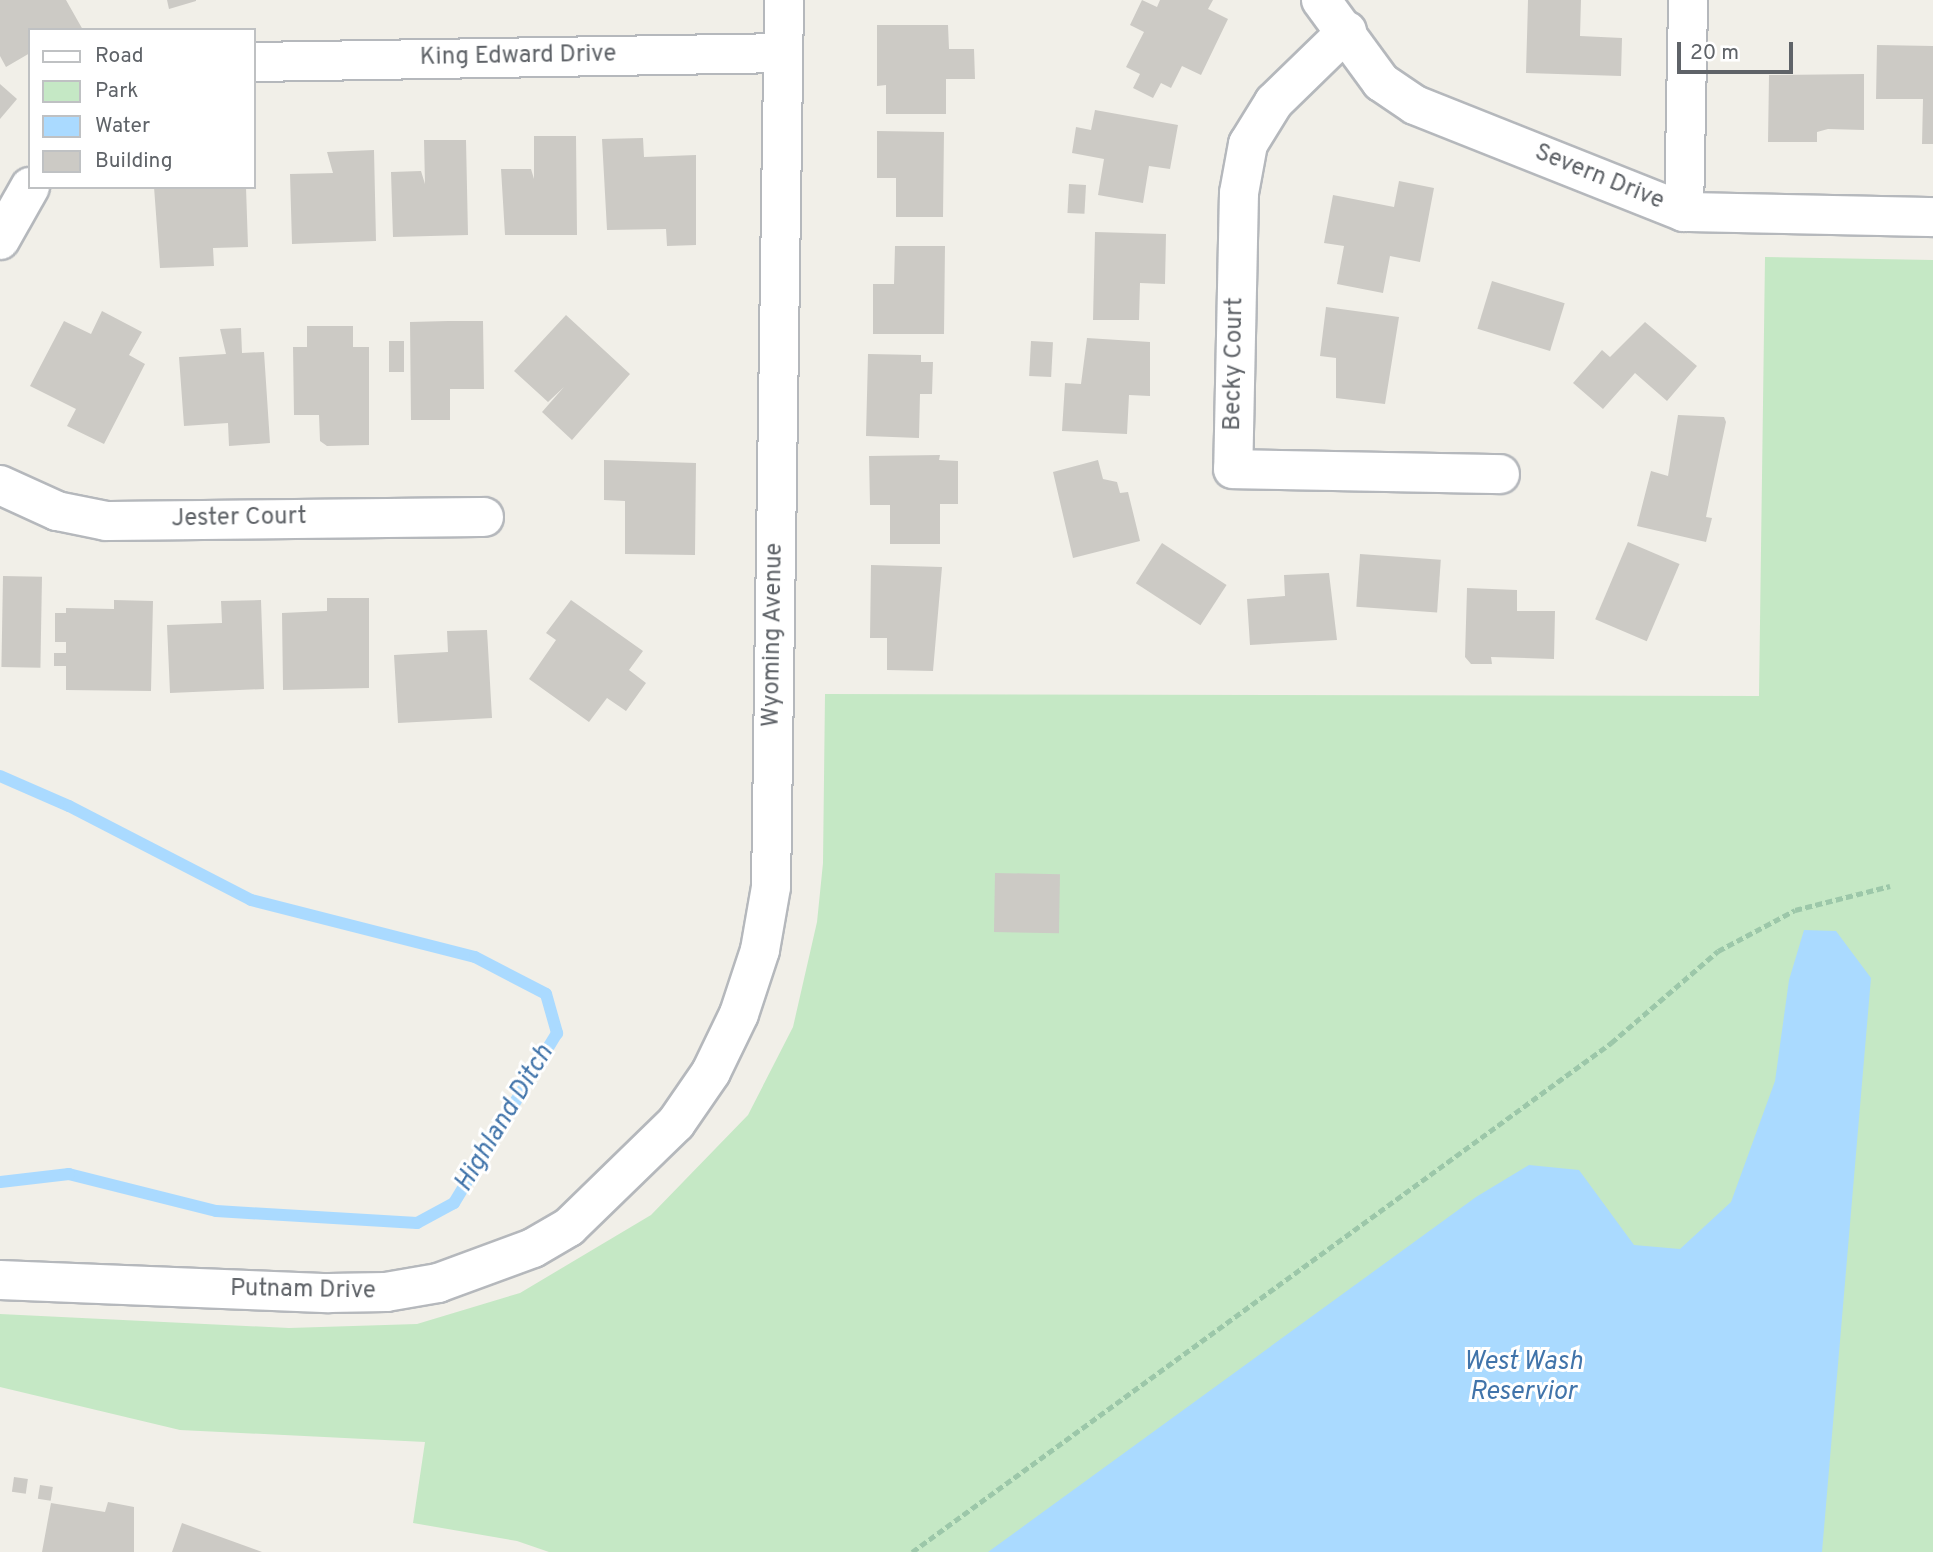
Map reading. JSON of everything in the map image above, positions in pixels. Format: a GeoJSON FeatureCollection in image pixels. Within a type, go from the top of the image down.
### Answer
{"type":"FeatureCollection","features":[{"type":"Feature","properties":{"kind":"street","name":"Wyoming Avenue"},"geometry":{"type":"LineString","coordinates":[[586,1209],[629,1174],[667,1133],[711,1072],[739,1014],[760,950],[771,887],[784,0]]}},
{"type":"Feature","properties":{"kind":"street","name":"Severn Drive"},"geometry":{"type":"LineString","coordinates":[[1321,0],[1347,31],[1381,82],[1415,105],[1684,212],[1933,217]]}},
{"type":"Feature","properties":{"kind":"street"},"geometry":{"type":"LineString","coordinates":[[1684,212],[1688,0]]}},
{"type":"Feature","properties":{"kind":"street","name":"Becky Court"},"geometry":{"type":"LineString","coordinates":[[1347,31],[1274,102],[1248,145],[1239,193],[1233,469],[1500,474]]}},
{"type":"Feature","properties":{"kind":"street","name":"King Edward Drive"},"geometry":{"type":"LineString","coordinates":[[256,62],[783,53]]}},
{"type":"Feature","properties":{"kind":"street"},"geometry":{"type":"LineString","coordinates":[[0,240],[29,189]]}},
{"type":"Feature","properties":{"kind":"street","name":"Jester Court"},"geometry":{"type":"LineString","coordinates":[[0,485],[57,511],[106,521],[484,517]]}},
{"type":"Feature","properties":{"kind":"street","name":"Putnam Drive"},"geometry":{"type":"LineString","coordinates":[[0,1280],[386,1292],[438,1283],[533,1248],[569,1227],[586,1209]]}},
{"type":"Feature","properties":{"kind":"path"},"geometry":{"type":"LineString","coordinates":[[912,1552],[1611,1043],[1718,951],[1795,910],[1890,886]]}},
{"type":"Feature","properties":{"kind":"green space"},"geometry":{"type":"Polygon","coordinates":[[[1765,257],[1933,260],[1933,1552],[549,1552],[517,1541],[413,1523],[425,1442],[180,1430],[0,1387],[0,1314],[289,1328],[417,1324],[520,1293],[651,1215],[748,1115],[793,1027],[817,922],[823,863],[825,694],[1759,696],[1765,257]]]}},
{"type":"Feature","properties":{"kind":"water","name":"West Wash Reservior"},"geometry":{"type":"Polygon","coordinates":[[[1804,930],[1836,931],[1871,978],[1822,1552],[988,1552],[1476,1197],[1529,1165],[1579,1170],[1634,1245],[1680,1249],[1731,1202],[1775,1081],[1789,980],[1804,930]]]}},
{"type":"Feature","properties":{"kind":"building"},"geometry":{"type":"Polygon","coordinates":[[[0,0],[66,0],[82,28],[28,28],[28,54],[6,67],[0,56],[0,0]]]}},
{"type":"Feature","properties":{"kind":"building"},"geometry":{"type":"Polygon","coordinates":[[[167,0],[196,0],[196,1],[169,9],[167,0]]]}},
{"type":"Feature","properties":{"kind":"building"},"geometry":{"type":"Polygon","coordinates":[[[1142,0],[1157,7],[1160,0],[1213,0],[1208,9],[1228,19],[1201,75],[1182,66],[1171,88],[1161,83],[1153,98],[1133,88],[1140,74],[1126,67],[1144,32],[1130,25],[1142,0]]]}},
{"type":"Feature","properties":{"kind":"building"},"geometry":{"type":"Polygon","coordinates":[[[1528,0],[1581,0],[1580,36],[1622,38],[1621,76],[1526,73],[1528,0]]]}},
{"type":"Feature","properties":{"kind":"building"},"geometry":{"type":"Polygon","coordinates":[[[877,25],[948,25],[949,49],[974,49],[975,79],[946,79],[946,114],[886,114],[886,85],[877,86],[877,25]]]}},
{"type":"Feature","properties":{"kind":"building"},"geometry":{"type":"Polygon","coordinates":[[[1877,45],[1933,46],[1933,144],[1922,144],[1923,99],[1876,99],[1877,45]]]}},
{"type":"Feature","properties":{"kind":"building"},"geometry":{"type":"Polygon","coordinates":[[[1864,74],[1864,130],[1828,129],[1817,132],[1817,142],[1768,142],[1769,75],[1864,74]]]}},
{"type":"Feature","properties":{"kind":"building"},"geometry":{"type":"Polygon","coordinates":[[[0,84],[17,99],[0,119],[0,84]]]}},
{"type":"Feature","properties":{"kind":"building"},"geometry":{"type":"Polygon","coordinates":[[[1095,110],[1178,125],[1170,169],[1149,166],[1143,203],[1098,195],[1104,159],[1072,153],[1076,127],[1091,130],[1095,110]]]}},
{"type":"Feature","properties":{"kind":"building"},"geometry":{"type":"Polygon","coordinates":[[[877,131],[944,132],[943,217],[896,217],[896,178],[877,178],[877,131]]]}},
{"type":"Feature","properties":{"kind":"building"},"geometry":{"type":"Polygon","coordinates":[[[534,136],[576,136],[577,235],[505,235],[501,169],[531,169],[534,179],[534,136]]]}},
{"type":"Feature","properties":{"kind":"building"},"geometry":{"type":"Polygon","coordinates":[[[643,138],[644,157],[696,155],[696,245],[667,246],[666,229],[607,230],[602,139],[643,138]]]}},
{"type":"Feature","properties":{"kind":"building"},"geometry":{"type":"Polygon","coordinates":[[[424,140],[466,140],[468,235],[393,237],[391,172],[421,171],[425,184],[424,140]]]}},
{"type":"Feature","properties":{"kind":"building"},"geometry":{"type":"Polygon","coordinates":[[[374,150],[376,241],[292,244],[290,174],[333,173],[327,152],[374,150]]]}},
{"type":"Feature","properties":{"kind":"building"},"geometry":{"type":"Polygon","coordinates":[[[1399,181],[1434,188],[1420,262],[1390,256],[1383,293],[1337,284],[1344,246],[1324,243],[1333,195],[1394,207],[1399,181]]]}},
{"type":"Feature","properties":{"kind":"building"},"geometry":{"type":"Polygon","coordinates":[[[1069,184],[1086,185],[1084,214],[1067,213],[1069,184]]]}},
{"type":"Feature","properties":{"kind":"building"},"geometry":{"type":"Polygon","coordinates":[[[154,189],[246,189],[248,247],[213,248],[214,266],[160,268],[154,189]]]}},
{"type":"Feature","properties":{"kind":"building"},"geometry":{"type":"Polygon","coordinates":[[[1095,232],[1166,234],[1165,284],[1140,283],[1139,320],[1093,320],[1095,232]]]}},
{"type":"Feature","properties":{"kind":"building"},"geometry":{"type":"Polygon","coordinates":[[[895,246],[945,246],[944,334],[873,334],[873,284],[894,284],[895,246]]]}},
{"type":"Feature","properties":{"kind":"building"},"geometry":{"type":"Polygon","coordinates":[[[1492,281],[1565,303],[1550,351],[1477,329],[1492,281]]]}},
{"type":"Feature","properties":{"kind":"building"},"geometry":{"type":"Polygon","coordinates":[[[1326,307],[1399,317],[1385,404],[1336,398],[1336,358],[1320,356],[1326,307]]]}},
{"type":"Feature","properties":{"kind":"building"},"geometry":{"type":"Polygon","coordinates":[[[102,311],[142,332],[129,355],[145,364],[104,444],[67,426],[76,409],[30,386],[64,321],[91,334],[102,311]]]}},
{"type":"Feature","properties":{"kind":"building"},"geometry":{"type":"Polygon","coordinates":[[[566,315],[630,374],[572,440],[542,412],[564,387],[548,402],[514,371],[566,315]]]}},
{"type":"Feature","properties":{"kind":"building"},"geometry":{"type":"Polygon","coordinates":[[[483,321],[484,389],[450,389],[450,420],[411,420],[410,322],[483,321]]]}},
{"type":"Feature","properties":{"kind":"building"},"geometry":{"type":"Polygon","coordinates":[[[1645,322],[1697,366],[1667,401],[1635,373],[1603,409],[1573,383],[1602,350],[1610,357],[1645,322]]]}},
{"type":"Feature","properties":{"kind":"building"},"geometry":{"type":"Polygon","coordinates":[[[307,326],[353,326],[353,347],[369,347],[369,445],[327,446],[320,441],[319,415],[294,415],[293,347],[307,347],[307,326]]]}},
{"type":"Feature","properties":{"kind":"building"},"geometry":{"type":"Polygon","coordinates":[[[241,328],[242,353],[264,352],[270,443],[229,446],[228,423],[184,426],[179,357],[226,354],[220,329],[241,328]]]}},
{"type":"Feature","properties":{"kind":"building"},"geometry":{"type":"Polygon","coordinates":[[[1087,338],[1150,342],[1150,396],[1129,395],[1127,434],[1062,431],[1065,383],[1081,384],[1087,338]]]}},
{"type":"Feature","properties":{"kind":"building"},"geometry":{"type":"Polygon","coordinates":[[[389,341],[404,341],[404,372],[389,372],[389,341]]]}},
{"type":"Feature","properties":{"kind":"building"},"geometry":{"type":"Polygon","coordinates":[[[1031,341],[1053,342],[1051,377],[1029,376],[1031,341]]]}},
{"type":"Feature","properties":{"kind":"building"},"geometry":{"type":"Polygon","coordinates":[[[868,354],[921,355],[921,362],[933,362],[932,394],[920,394],[919,438],[866,436],[868,354]]]}},
{"type":"Feature","properties":{"kind":"building"},"geometry":{"type":"Polygon","coordinates":[[[1678,415],[1724,417],[1726,422],[1706,517],[1712,518],[1706,542],[1637,526],[1651,471],[1668,476],[1678,415]]]}},
{"type":"Feature","properties":{"kind":"building"},"geometry":{"type":"Polygon","coordinates":[[[940,455],[939,460],[958,461],[958,504],[940,504],[940,544],[890,544],[890,505],[870,505],[869,456],[940,455]]]}},
{"type":"Feature","properties":{"kind":"building"},"geometry":{"type":"Polygon","coordinates":[[[604,460],[696,463],[695,555],[625,554],[625,501],[604,500],[604,460]]]}},
{"type":"Feature","properties":{"kind":"building"},"geometry":{"type":"Polygon","coordinates":[[[1098,460],[1103,479],[1117,482],[1120,493],[1128,492],[1140,541],[1073,558],[1053,472],[1098,460]]]}},
{"type":"Feature","properties":{"kind":"building"},"geometry":{"type":"Polygon","coordinates":[[[1628,542],[1680,564],[1647,641],[1595,619],[1628,542]]]}},
{"type":"Feature","properties":{"kind":"building"},"geometry":{"type":"Polygon","coordinates":[[[1162,543],[1227,585],[1200,625],[1136,583],[1162,543]]]}},
{"type":"Feature","properties":{"kind":"building"},"geometry":{"type":"Polygon","coordinates":[[[1360,554],[1441,560],[1437,613],[1356,607],[1360,554]]]}},
{"type":"Feature","properties":{"kind":"building"},"geometry":{"type":"Polygon","coordinates":[[[871,565],[942,567],[933,671],[887,670],[887,638],[870,638],[871,565]]]}},
{"type":"Feature","properties":{"kind":"building"},"geometry":{"type":"Polygon","coordinates":[[[1329,573],[1337,640],[1250,645],[1247,599],[1285,596],[1284,575],[1329,573]]]}},
{"type":"Feature","properties":{"kind":"building"},"geometry":{"type":"Polygon","coordinates":[[[3,576],[42,577],[40,668],[1,667],[3,576]]]}},
{"type":"Feature","properties":{"kind":"building"},"geometry":{"type":"Polygon","coordinates":[[[1467,588],[1517,590],[1517,611],[1555,611],[1554,659],[1491,657],[1492,664],[1471,664],[1465,657],[1467,588]]]}},
{"type":"Feature","properties":{"kind":"building"},"geometry":{"type":"Polygon","coordinates":[[[327,598],[369,598],[369,688],[283,690],[282,613],[327,611],[327,598]]]}},
{"type":"Feature","properties":{"kind":"building"},"geometry":{"type":"Polygon","coordinates":[[[114,600],[153,601],[151,691],[66,690],[66,666],[54,666],[54,653],[66,653],[66,642],[55,642],[55,613],[66,613],[66,608],[114,609],[114,600]]]}},
{"type":"Feature","properties":{"kind":"building"},"geometry":{"type":"Polygon","coordinates":[[[261,600],[264,689],[170,693],[167,625],[222,623],[221,601],[261,600]]]}},
{"type":"Feature","properties":{"kind":"building"},"geometry":{"type":"Polygon","coordinates":[[[571,600],[643,651],[629,670],[646,683],[626,711],[607,698],[589,722],[529,679],[556,640],[546,633],[571,600]]]}},
{"type":"Feature","properties":{"kind":"building"},"geometry":{"type":"Polygon","coordinates":[[[487,630],[492,718],[398,723],[394,655],[448,652],[447,631],[487,630]]]}},
{"type":"Feature","properties":{"kind":"building"},"geometry":{"type":"Polygon","coordinates":[[[995,873],[1060,874],[1059,933],[994,932],[995,873]]]}},
{"type":"Feature","properties":{"kind":"building"},"geometry":{"type":"Polygon","coordinates":[[[14,1477],[28,1479],[26,1494],[12,1492],[14,1477]]]}},
{"type":"Feature","properties":{"kind":"building"},"geometry":{"type":"Polygon","coordinates":[[[40,1485],[53,1487],[51,1501],[38,1499],[40,1485]]]}},
{"type":"Feature","properties":{"kind":"building"},"geometry":{"type":"Polygon","coordinates":[[[108,1502],[134,1507],[134,1552],[42,1552],[51,1503],[105,1512],[108,1502]]]}},
{"type":"Feature","properties":{"kind":"building"},"geometry":{"type":"Polygon","coordinates":[[[182,1523],[262,1552],[172,1552],[182,1523]]]}},
{"type":"Feature","properties":{"kind":"waterway","name":"Highland Ditch"},"geometry":{"type":"LineString","coordinates":[[0,776],[69,806],[251,900],[475,957],[546,994],[557,1033],[454,1203],[417,1223],[216,1211],[69,1174],[0,1182]]}}]}
